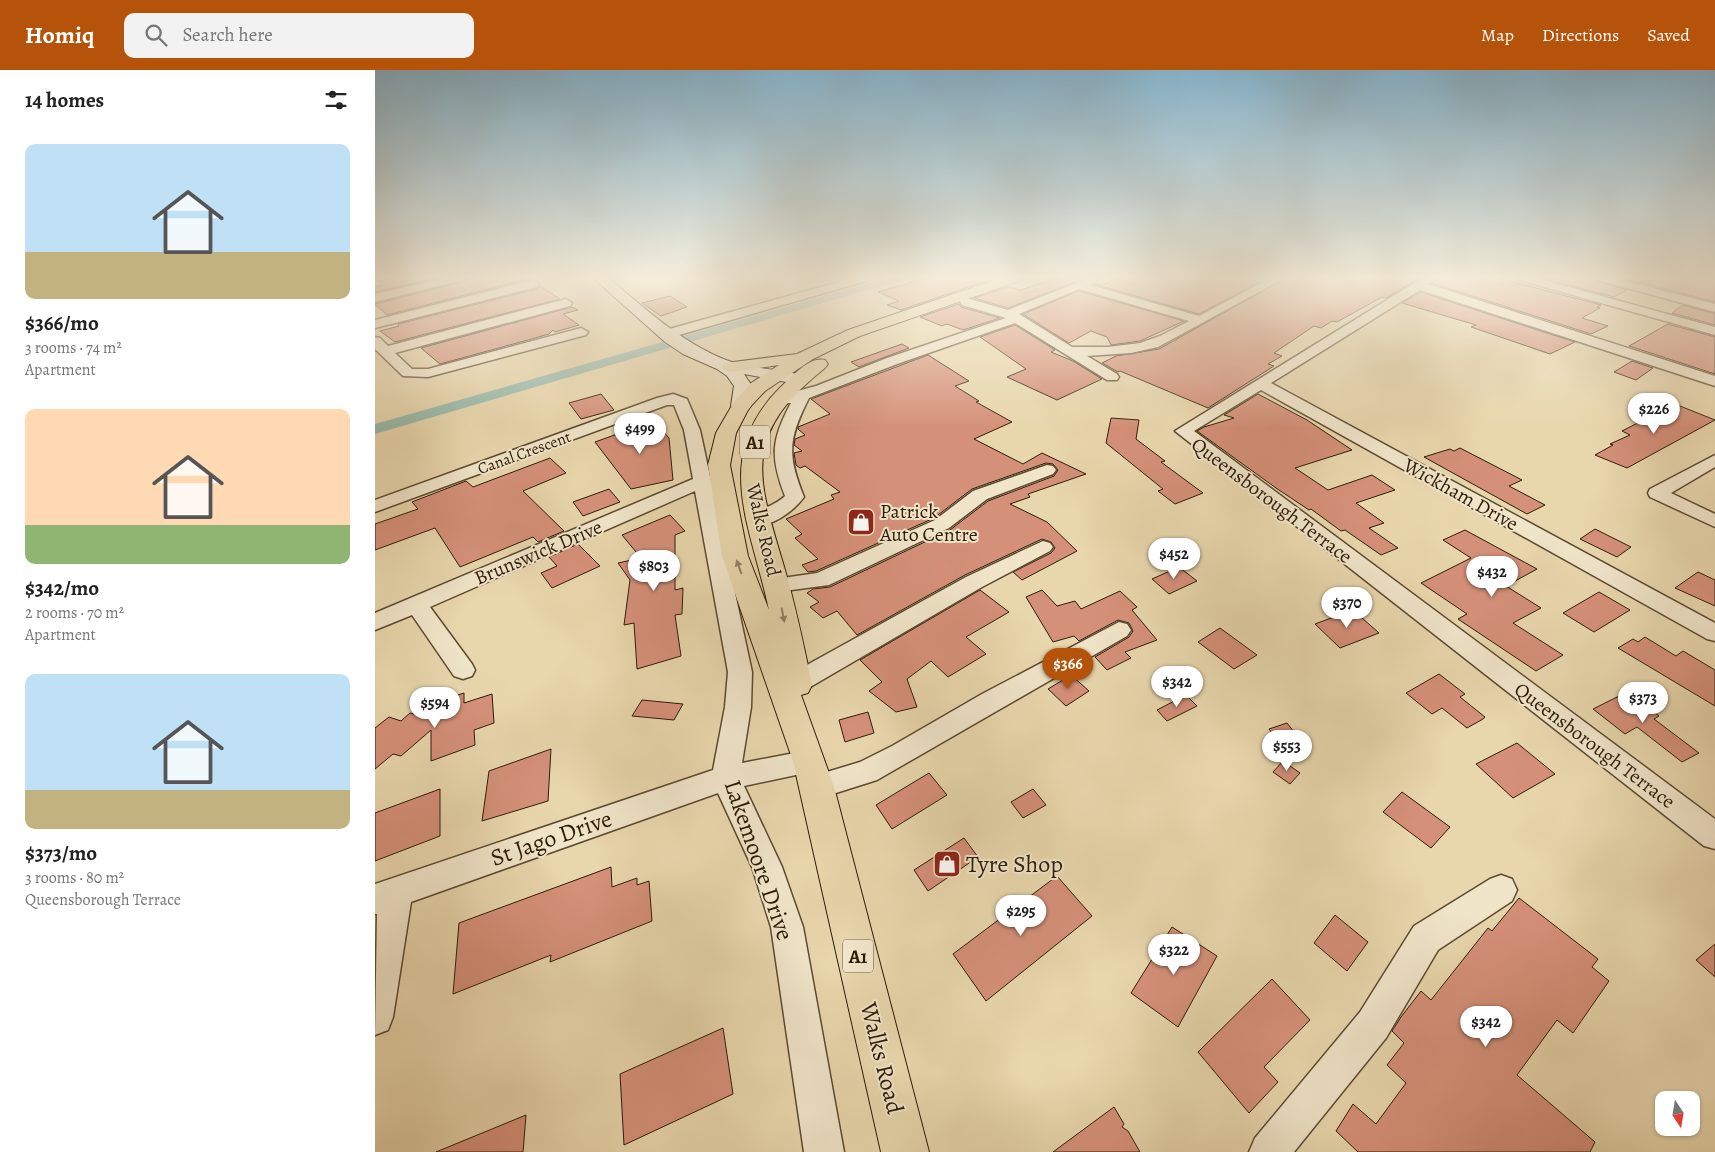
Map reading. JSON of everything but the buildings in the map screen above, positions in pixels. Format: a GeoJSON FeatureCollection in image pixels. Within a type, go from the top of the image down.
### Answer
{"type":"FeatureCollection","features":[{"type":"Feature","properties":{"kind":"main road"},"geometry":{"type":"LineString","coordinates":[[659,327],[689,350],[727,366],[791,384]]}},
{"type":"Feature","properties":{"kind":"main road","name":"A1"},"geometry":{"type":"LineString","coordinates":[[791,384],[807,355],[870,327]]}},
{"type":"Feature","properties":{"kind":"main road","name":"Walks Road"},"geometry":{"type":"LineString","coordinates":[[902,327],[848,349],[824,361],[791,384],[763,422],[750,467],[752,493],[777,585],[813,774],[905,1152]]}},
{"type":"Feature","properties":{"kind":"main road"},"geometry":{"type":"LineString","coordinates":[[727,366],[807,355]]}},
{"type":"Feature","properties":{"kind":"main road"},"geometry":{"type":"LineString","coordinates":[[727,366],[743,386],[741,406]]}},
{"type":"Feature","properties":{"kind":"main road","name":"Walks Road"},"geometry":{"type":"LineString","coordinates":[[791,384],[758,387],[741,406],[726,433],[719,465],[735,556],[813,774]]}},
{"type":"Feature","properties":{"kind":"street"},"geometry":{"type":"LineString","coordinates":[[381,351],[472,327]]}},
{"type":"Feature","properties":{"kind":"street"},"geometry":{"type":"LineString","coordinates":[[669,336],[698,327]]}},
{"type":"Feature","properties":{"kind":"street"},"geometry":{"type":"LineString","coordinates":[[759,520],[785,507],[795,497],[783,468],[782,448],[791,384],[893,361],[970,337],[990,327]]}},
{"type":"Feature","properties":{"kind":"street"},"geometry":{"type":"LineString","coordinates":[[1030,327],[1112,377]]}},
{"type":"Feature","properties":{"kind":"street"},"geometry":{"type":"LineString","coordinates":[[1071,351],[1112,353],[1145,348],[1185,327]]}},
{"type":"Feature","properties":{"kind":"street","name":"Queensborough Terrace"},"geometry":{"type":"LineString","coordinates":[[1350,327],[1183,431],[1715,836]]}},
{"type":"Feature","properties":{"kind":"street"},"geometry":{"type":"LineString","coordinates":[[1548,327],[1715,381]]}},
{"type":"Feature","properties":{"kind":"street"},"geometry":{"type":"LineString","coordinates":[[1702,327],[1715,331]]}},
{"type":"Feature","properties":{"kind":"street"},"geometry":{"type":"LineString","coordinates":[[381,351],[408,372],[428,373],[581,332]]}},
{"type":"Feature","properties":{"kind":"street","name":"Wickham Drive"},"geometry":{"type":"LineString","coordinates":[[1260,383],[1715,633]]}},
{"type":"Feature","properties":{"kind":"street","name":"Lakemoore Drive"},"geometry":{"type":"LineString","coordinates":[[673,399],[681,402],[692,430],[740,672],[727,778],[767,867],[787,927],[824,1152]]}},
{"type":"Feature","properties":{"kind":"street","name":"Canal Crescent"},"geometry":{"type":"LineString","coordinates":[[375,506],[673,399]]}},
{"type":"Feature","properties":{"kind":"street"},"geometry":{"type":"LineString","coordinates":[[1715,460],[1657,494],[1715,521]]}},
{"type":"Feature","properties":{"kind":"street"},"geometry":{"type":"LineString","coordinates":[[777,585],[821,580],[942,524],[980,495],[1047,470]]}},
{"type":"Feature","properties":{"kind":"street","name":"Brunswick Drive"},"geometry":{"type":"LineString","coordinates":[[375,622],[701,482]]}},
{"type":"Feature","properties":{"kind":"street"},"geometry":{"type":"LineString","coordinates":[[796,683],[974,582],[1043,547]]}},
{"type":"Feature","properties":{"kind":"street"},"geometry":{"type":"LineString","coordinates":[[416,604],[463,670]]}},
{"type":"Feature","properties":{"kind":"street","name":"St Jago Drive"},"geometry":{"type":"LineString","coordinates":[[386,895],[727,778],[867,772],[902,754],[991,701],[1119,630]]}},
{"type":"Feature","properties":{"kind":"street"},"geometry":{"type":"LineString","coordinates":[[1269,1152],[1373,1025],[1426,938],[1501,890]]}},
{"type":"Feature","properties":{"kind":"street"},"geometry":{"type":"LineString","coordinates":[[375,1018],[386,895]]}},
{"type":"Feature","properties":{"kind":"waterway"},"geometry":{"type":"LineString","coordinates":[[375,429],[726,327]]}},
{"type":"Feature","properties":{"kind":"place","name":"Patrick Auto Centre"},"geometry":{"type":"Point","coordinates":[861,522]}},
{"type":"Feature","properties":{"kind":"place","name":"Tyre Shop"},"geometry":{"type":"Point","coordinates":[947,864]}}]}
